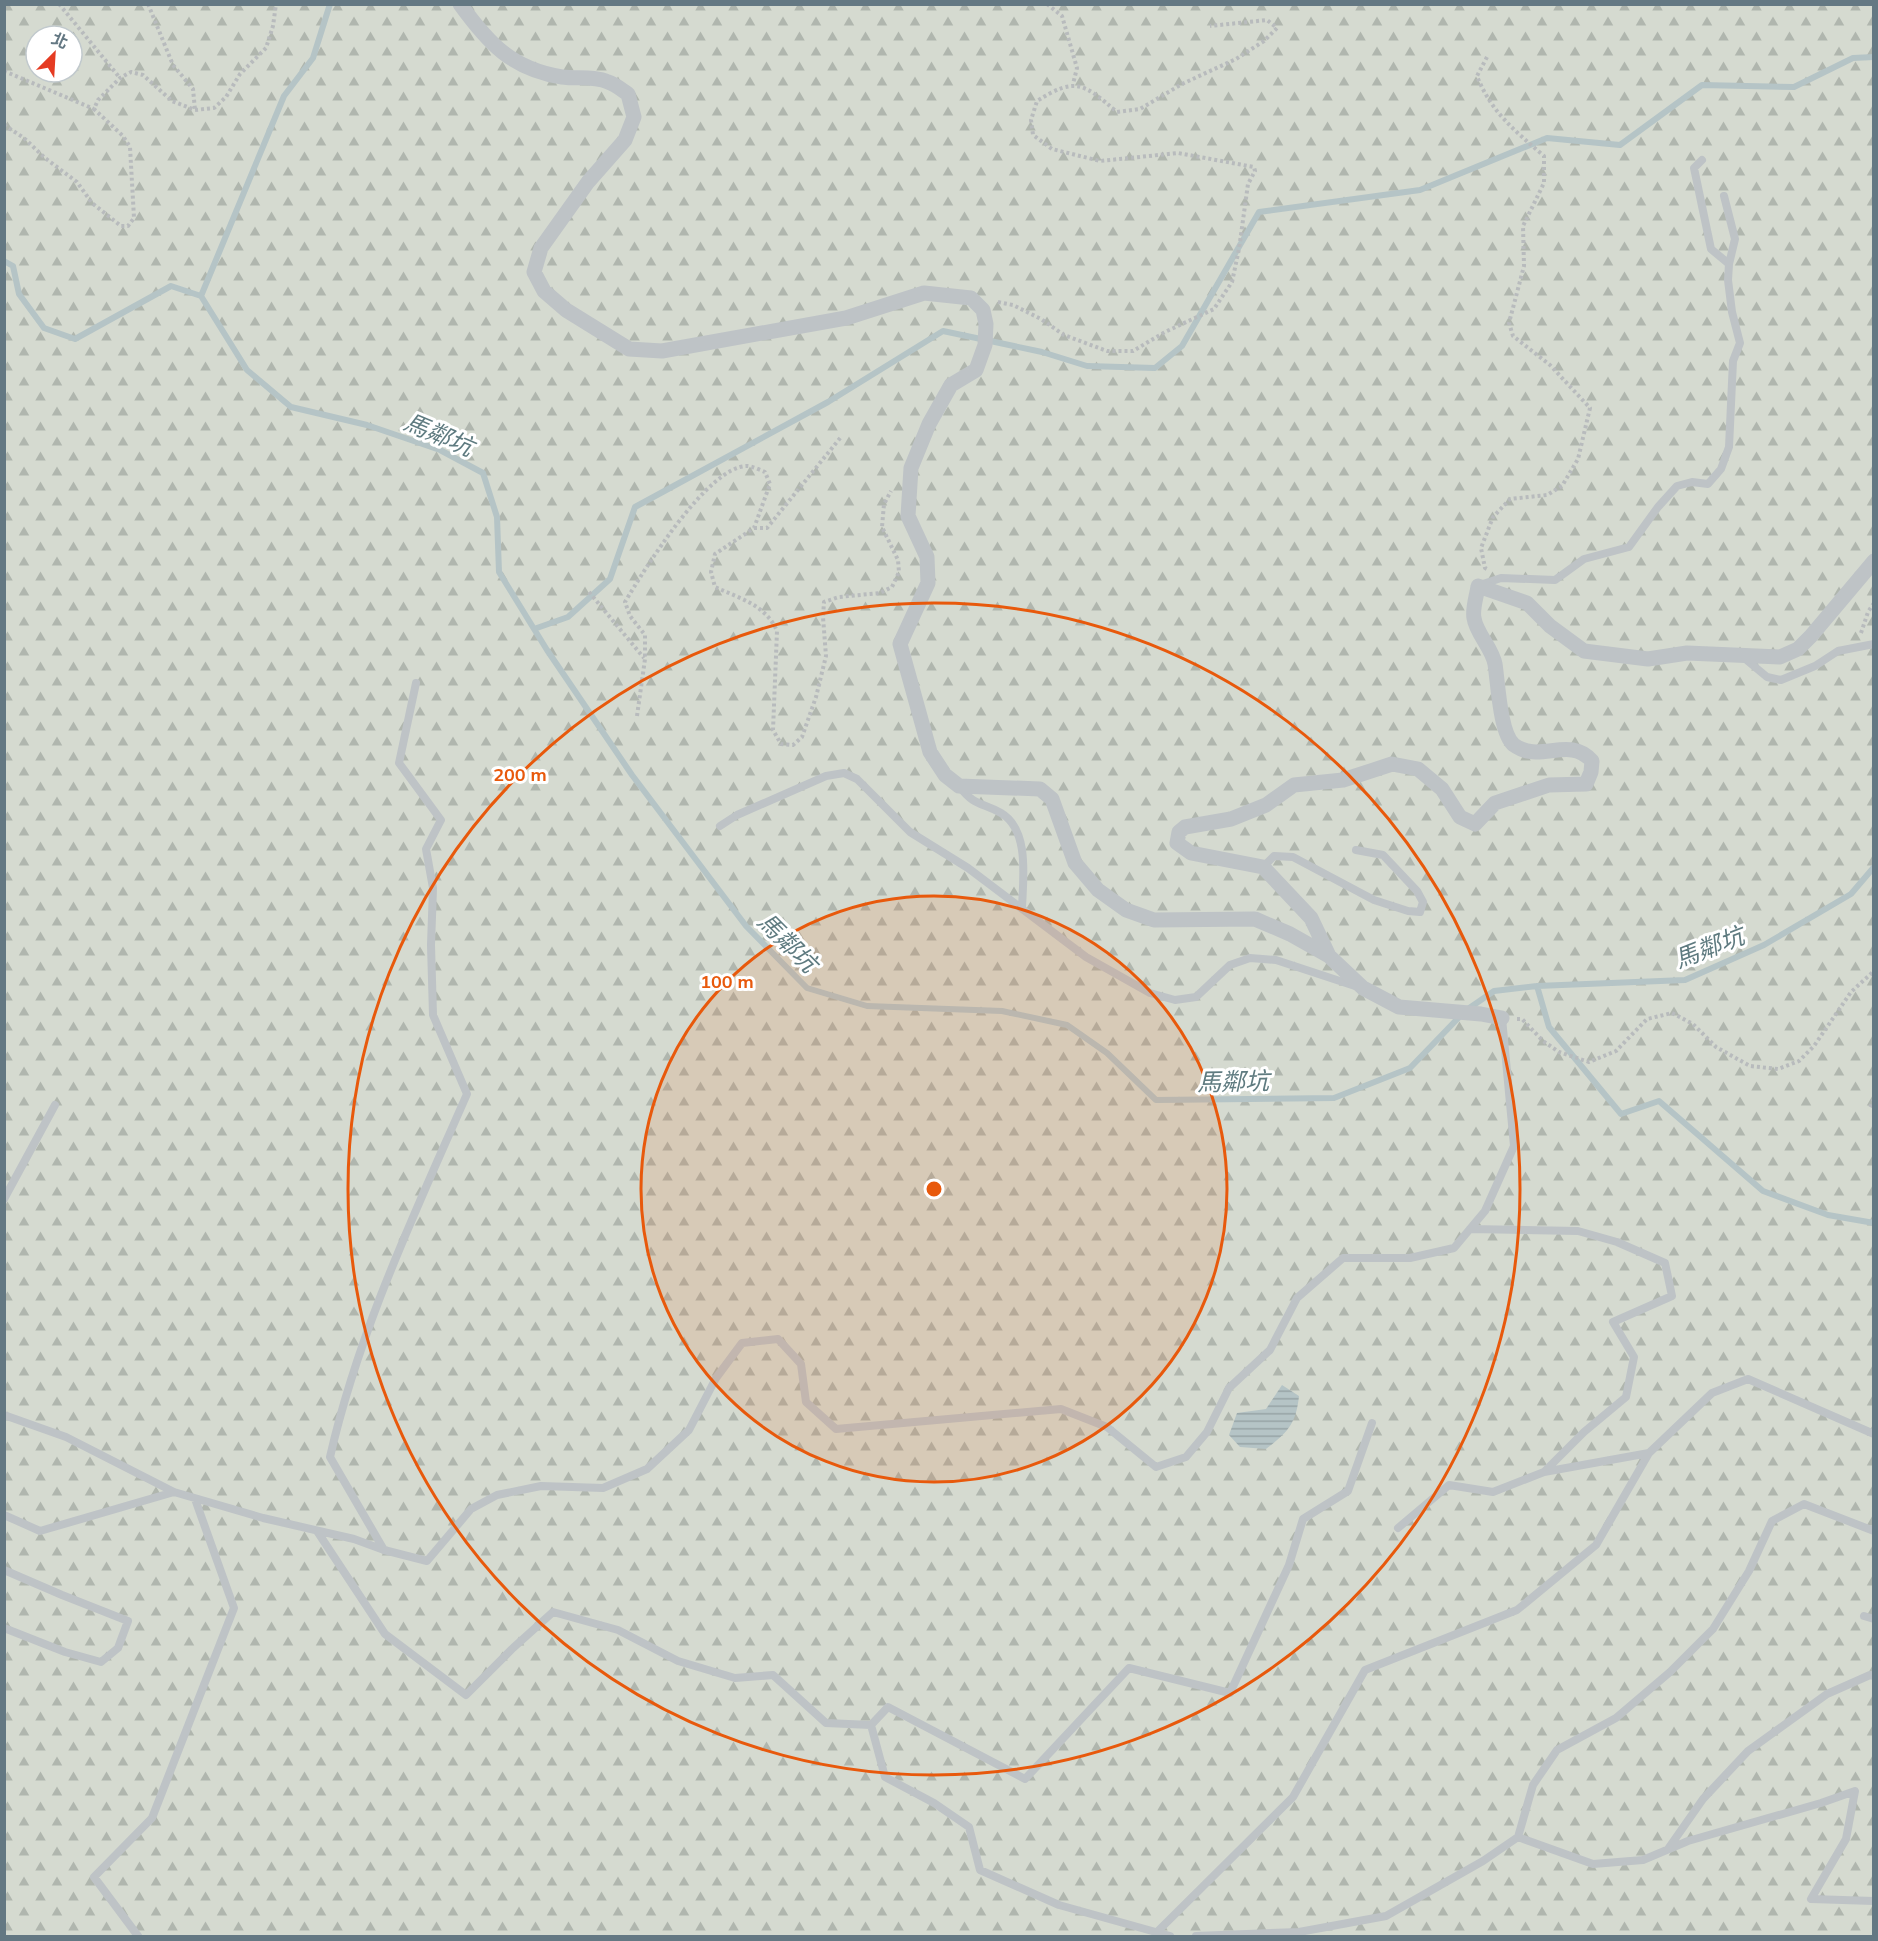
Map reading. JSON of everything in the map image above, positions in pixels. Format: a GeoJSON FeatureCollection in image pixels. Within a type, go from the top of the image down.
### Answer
{"type":"FeatureCollection","features":[{"type":"Feature","properties":{"kind":"street"},"geometry":{"type":"LineString","coordinates":[[460,4],[484,37],[508,56],[533,71],[562,77],[607,81],[628,94],[634,117],[626,140],[588,182],[541,248],[534,272],[544,291],[566,309],[629,349],[662,351],[846,318],[924,293],[971,298],[983,310],[986,345],[976,369],[951,385],[929,424],[911,468],[908,516],[927,557],[928,583],[900,644],[930,752],[945,775],[959,786],[1040,789],[1052,799],[1075,863],[1098,890],[1126,910],[1154,920],[1255,919],[1290,934],[1329,956],[1363,988],[1399,1007],[1502,1018]]}},
{"type":"Feature","properties":{"kind":"street"},"geometry":{"type":"LineString","coordinates":[[1329,956],[1311,918],[1263,867],[1191,853],[1177,843],[1179,832],[1185,827],[1231,819],[1266,805],[1294,784],[1343,780],[1392,764],[1418,768],[1442,789],[1460,817],[1475,824],[1495,803],[1549,785],[1586,784],[1591,772],[1592,761],[1585,752],[1574,749],[1532,752],[1514,744],[1505,731],[1494,660],[1473,618],[1478,586],[1527,603],[1550,626],[1584,651],[1648,659],[1687,653],[1780,657],[1798,649],[1874,561]]}},
{"type":"Feature","properties":{"kind":"lane"},"geometry":{"type":"LineString","coordinates":[[1702,160],[1694,168],[1711,249],[1729,264]]}},
{"type":"Feature","properties":{"kind":"lane"},"geometry":{"type":"LineString","coordinates":[[1478,586],[1501,578],[1555,580],[1584,559],[1629,547],[1658,507],[1677,486],[1692,482],[1708,484],[1721,469],[1729,447],[1733,361],[1740,343],[1732,312],[1729,264],[1735,239],[1724,196]]}},
{"type":"Feature","properties":{"kind":"lane"},"geometry":{"type":"LineString","coordinates":[[1741,656],[1767,677],[1781,680],[1815,666],[1838,651],[1874,644]]}},
{"type":"Feature","properties":{"kind":"lane"},"geometry":{"type":"LineString","coordinates":[[384,1550],[330,1457],[340,1416],[385,1282],[467,1094],[434,1015],[431,945],[434,888],[426,849],[441,820],[399,763],[416,683]]}},
{"type":"Feature","properties":{"kind":"lane"},"geometry":{"type":"LineString","coordinates":[[720,826],[737,815],[826,776],[844,773],[857,779],[910,832],[969,868],[1086,957],[1150,993],[1175,1000],[1196,997],[1230,965],[1250,958],[1276,960],[1363,988]]}},
{"type":"Feature","properties":{"kind":"lane"},"geometry":{"type":"LineString","coordinates":[[959,786],[970,800],[1002,814],[1017,826],[1024,862],[1022,908]]}},
{"type":"Feature","properties":{"kind":"lane"},"geometry":{"type":"LineString","coordinates":[[1263,867],[1274,856],[1293,857],[1374,900],[1408,911],[1420,912],[1424,902],[1417,891],[1383,855],[1356,850]]}},
{"type":"Feature","properties":{"kind":"lane"},"geometry":{"type":"LineString","coordinates":[[4,1415],[66,1437],[174,1492],[263,1518],[354,1539],[384,1550],[427,1561],[471,1509],[497,1495],[541,1486],[603,1488],[647,1469],[689,1430],[716,1378],[742,1343],[778,1339],[801,1364],[806,1402],[836,1429],[1061,1409],[1107,1427],[1155,1467],[1186,1457],[1208,1432],[1229,1388],[1270,1350],[1297,1298],[1343,1258],[1410,1258],[1454,1248],[1485,1212],[1514,1146],[1502,1018]]}},
{"type":"Feature","properties":{"kind":"lane"},"geometry":{"type":"LineString","coordinates":[[4,1199],[54,1105]]}},
{"type":"Feature","properties":{"kind":"lane"},"geometry":{"type":"LineString","coordinates":[[1470,1229],[1578,1231],[1617,1242],[1665,1263],[1672,1296],[1613,1322],[1634,1357],[1626,1397],[1584,1432],[1544,1472]]}},
{"type":"Feature","properties":{"kind":"lane"},"geometry":{"type":"LineString","coordinates":[[1156,1933],[1293,1797],[1365,1671],[1517,1610],[1596,1545],[1649,1453],[1712,1393],[1748,1379],[1874,1434]]}},
{"type":"Feature","properties":{"kind":"lane"},"geometry":{"type":"LineString","coordinates":[[872,1725],[888,1707],[1024,1779],[1129,1668],[1230,1693],[1289,1565],[1303,1519],[1348,1491],[1372,1423]]}},
{"type":"Feature","properties":{"kind":"lane"},"geometry":{"type":"LineString","coordinates":[[1398,1528],[1449,1485],[1492,1492],[1544,1472],[1649,1453]]}},
{"type":"Feature","properties":{"kind":"lane"},"geometry":{"type":"LineString","coordinates":[[4,1515],[40,1531],[174,1492]]}},
{"type":"Feature","properties":{"kind":"lane"},"geometry":{"type":"LineString","coordinates":[[138,1936],[94,1877],[152,1818],[234,1608],[195,1499]]}},
{"type":"Feature","properties":{"kind":"lane"},"geometry":{"type":"LineString","coordinates":[[1196,1936],[1299,1932],[1386,1916],[1483,1861],[1518,1837],[1533,1785],[1557,1750],[1616,1718],[1670,1672],[1713,1629],[1749,1571],[1772,1521],[1804,1503],[1874,1531]]}},
{"type":"Feature","properties":{"kind":"lane"},"geometry":{"type":"LineString","coordinates":[[317,1531],[385,1634],[466,1695],[513,1648],[554,1612],[618,1630],[678,1661],[735,1678],[773,1675],[826,1723],[872,1725]]}},
{"type":"Feature","properties":{"kind":"lane"},"geometry":{"type":"LineString","coordinates":[[4,1570],[128,1620],[118,1648],[101,1662],[65,1652],[4,1628]]}},
{"type":"Feature","properties":{"kind":"lane"},"geometry":{"type":"LineString","coordinates":[[1864,1616],[1874,1619]]}},
{"type":"Feature","properties":{"kind":"lane"},"geometry":{"type":"LineString","coordinates":[[1668,1849],[1703,1799],[1748,1751],[1827,1694],[1870,1675],[1874,1676]]}},
{"type":"Feature","properties":{"kind":"lane"},"geometry":{"type":"LineString","coordinates":[[872,1725],[885,1777],[934,1803],[969,1827],[980,1870],[1059,1905],[1170,1936]]}},
{"type":"Feature","properties":{"kind":"lane"},"geometry":{"type":"LineString","coordinates":[[1518,1837],[1593,1864],[1643,1860],[1688,1840],[1821,1803],[1855,1791],[1846,1839],[1811,1899],[1874,1901]]}},
{"type":"Feature","properties":{"kind":"path"},"geometry":{"type":"LineString","coordinates":[[59,4],[120,78]]}},
{"type":"Feature","properties":{"kind":"path"},"geometry":{"type":"LineString","coordinates":[[148,4],[173,65],[193,88],[195,110]]}},
{"type":"Feature","properties":{"kind":"path"},"geometry":{"type":"LineString","coordinates":[[94,109],[98,100],[120,78],[131,72],[143,75],[172,101],[195,110],[214,108],[226,97],[240,74],[266,48],[273,26],[276,4]]}},
{"type":"Feature","properties":{"kind":"path"},"geometry":{"type":"LineString","coordinates":[[1047,4],[1062,16],[1077,68],[1073,84]]}},
{"type":"Feature","properties":{"kind":"path"},"geometry":{"type":"LineString","coordinates":[[971,298],[1012,305],[1041,319],[1064,335],[1107,351],[1133,351],[1165,332],[1214,309],[1232,282],[1248,184],[1256,171],[1254,166],[1178,153],[1100,161],[1052,149],[1033,135],[1031,120],[1037,101],[1073,84],[1091,90],[1117,112],[1140,109],[1182,84],[1236,59],[1264,41],[1277,28],[1267,20],[1210,26]]}},
{"type":"Feature","properties":{"kind":"path"},"geometry":{"type":"LineString","coordinates":[[1487,57],[1477,76],[1485,96],[1505,122],[1544,156],[1544,183],[1523,226],[1524,266],[1509,323],[1514,336],[1550,365],[1590,408],[1578,459],[1562,486],[1547,495],[1510,499],[1493,517],[1481,548],[1485,568],[1501,578]]}},
{"type":"Feature","properties":{"kind":"path"},"geometry":{"type":"LineString","coordinates":[[4,71],[94,109],[123,136],[130,147],[134,218],[128,226],[121,226],[92,203],[77,182],[45,158],[24,138],[4,125]]}},
{"type":"Feature","properties":{"kind":"path"},"geometry":{"type":"LineString","coordinates":[[842,437],[767,528],[754,528],[715,554],[711,573],[715,587],[759,606],[777,631],[773,730],[781,744],[793,745],[802,737],[816,698],[826,656],[824,602],[839,597],[880,593],[892,587],[899,572],[898,560],[882,527],[884,504],[895,485],[911,468]]}},
{"type":"Feature","properties":{"kind":"path"},"geometry":{"type":"LineString","coordinates":[[637,716],[645,659],[645,635],[630,616],[625,602],[639,579],[702,492],[726,473],[747,466],[765,472],[770,483],[754,528]]}},
{"type":"Feature","properties":{"kind":"path"},"geometry":{"type":"LineString","coordinates":[[589,592],[645,659]]}},
{"type":"Feature","properties":{"kind":"path"},"geometry":{"type":"LineString","coordinates":[[1856,648],[1868,612],[1874,603]]}},
{"type":"Feature","properties":{"kind":"path"},"geometry":{"type":"LineString","coordinates":[[1502,1018],[1522,1019],[1543,1041],[1559,1052],[1589,1062],[1616,1052],[1647,1019],[1672,1013],[1693,1024],[1716,1047],[1749,1066],[1778,1069],[1799,1061],[1814,1046],[1851,992],[1874,971]]}},
{"type":"Feature","properties":{"kind":"path"},"geometry":{"type":"LineString","coordinates":[[1870,1107],[1874,1099]]}},
{"type":"Feature","properties":{"kind":"green space"},"geometry":{"type":"Polygon","coordinates":[[[5,5],[1873,5],[1873,1936],[5,1936],[5,5]]]}},
{"type":"Feature","properties":{"kind":"shaded area"},"geometry":{"type":"Polygon","coordinates":[[[1282,1385],[1299,1396],[1296,1414],[1290,1427],[1266,1449],[1240,1447],[1229,1435],[1237,1413],[1266,1409],[1282,1385]]]}},
{"type":"Feature","properties":{"kind":"waterway"},"geometry":{"type":"LineString","coordinates":[[201,296],[284,96],[313,58],[330,4]]}},
{"type":"Feature","properties":{"kind":"waterway"},"geometry":{"type":"LineString","coordinates":[[534,629],[568,617],[610,579],[635,507],[828,402],[943,331],[1042,352],[1087,366],[1155,368],[1182,346],[1259,212],[1420,190],[1547,138],[1620,145],[1702,85],[1794,87],[1853,58],[1874,57]]}},
{"type":"Feature","properties":{"kind":"waterway","name":"馬鄰坑"},"geometry":{"type":"LineString","coordinates":[[4,261],[13,266],[19,294],[44,328],[75,339],[171,286],[201,296],[247,370],[291,407],[367,425],[440,450],[483,473],[497,517],[499,572],[547,650],[632,775],[746,926],[807,988],[867,1006],[1002,1011],[1067,1025],[1107,1053],[1156,1100],[1334,1098],[1410,1068],[1465,1011],[1494,991],[1537,986],[1685,980],[1764,945],[1851,894],[1874,867]]}},
{"type":"Feature","properties":{"kind":"waterway"},"geometry":{"type":"LineString","coordinates":[[1537,986],[1549,1027],[1621,1114],[1659,1101],[1763,1191],[1828,1215],[1874,1223]]}}]}
